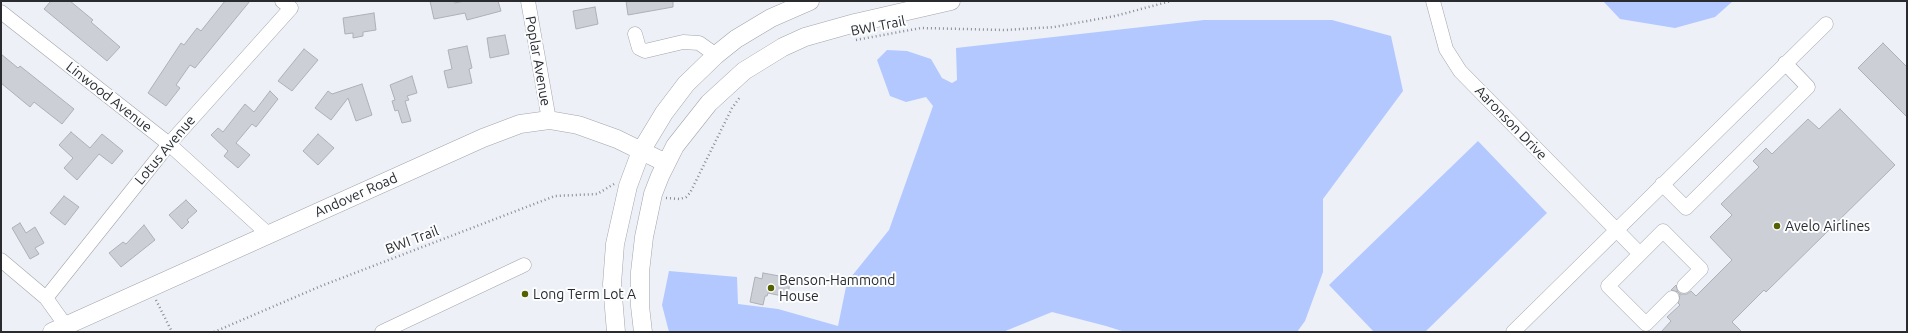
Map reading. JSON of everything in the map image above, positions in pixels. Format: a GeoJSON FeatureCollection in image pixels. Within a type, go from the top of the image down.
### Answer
{"type":"FeatureCollection","features":[{"type":"Feature","properties":{"kind":"main road"},"geometry":{"type":"LineString","coordinates":[[616,332],[612,290],[615,244],[628,186],[641,151],[664,113],[700,68],[736,39],[771,18],[810,1]]}},
{"type":"Feature","properties":{"kind":"main road"},"geometry":{"type":"LineString","coordinates":[[643,332],[640,289],[643,243],[653,194],[666,163],[680,140],[709,102],[744,71],[770,54],[805,37],[826,30],[951,1]]}},
{"type":"Feature","properties":{"kind":"main road","name":"Andover Road"},"geometry":{"type":"LineString","coordinates":[[59,329],[496,132],[520,124],[549,120],[588,129],[666,163]]}},
{"type":"Feature","properties":{"kind":"street","name":"Poplar Avenue"},"geometry":{"type":"LineString","coordinates":[[528,1],[549,120]]}},
{"type":"Feature","properties":{"kind":"street","name":"Aaronson Drive"},"geometry":{"type":"LineString","coordinates":[[1433,1],[1446,49],[1460,71],[1640,254]]}},
{"type":"Feature","properties":{"kind":"street","name":"Lotus Avenue"},"geometry":{"type":"LineString","coordinates":[[46,298],[169,144],[286,4]]}},
{"type":"Feature","properties":{"kind":"street","name":"Linwood Avenue"},"geometry":{"type":"LineString","coordinates":[[1,12],[169,144],[268,234]]}},
{"type":"Feature","properties":{"kind":"street"},"geometry":{"type":"LineString","coordinates":[[1513,332],[1826,24]]}},
{"type":"Feature","properties":{"kind":"street"},"geometry":{"type":"LineString","coordinates":[[635,34],[639,48],[645,51],[684,42],[699,43],[716,55]]}},
{"type":"Feature","properties":{"kind":"street"},"geometry":{"type":"LineString","coordinates":[[1662,184],[1686,208],[1808,87],[1785,64]]}},
{"type":"Feature","properties":{"kind":"street"},"geometry":{"type":"LineString","coordinates":[[1672,298],[1647,328],[1608,286],[1663,231],[1701,269],[1684,286]]}},
{"type":"Feature","properties":{"kind":"street"},"geometry":{"type":"LineString","coordinates":[[1,260],[46,298],[59,329]]}},
{"type":"Feature","properties":{"kind":"street"},"geometry":{"type":"LineString","coordinates":[[382,332],[524,265]]}},
{"type":"Feature","properties":{"kind":"path","name":"BWI Trail"},"geometry":{"type":"LineString","coordinates":[[852,41],[921,28],[1005,30],[1069,25],[1116,16],[1172,1]]}},
{"type":"Feature","properties":{"kind":"path"},"geometry":{"type":"LineString","coordinates":[[661,196],[672,200],[686,197],[690,193],[732,108],[742,94]]}},
{"type":"Feature","properties":{"kind":"path","name":"BWI Trail"},"geometry":{"type":"LineString","coordinates":[[214,332],[321,286],[555,196],[597,194],[609,185],[619,183]]}},
{"type":"Feature","properties":{"kind":"path"},"geometry":{"type":"LineString","coordinates":[[150,287],[172,332]]}},
{"type":"Feature","properties":{"kind":"shaded area"},"geometry":{"type":"Polygon","coordinates":[[[1603,1],[1733,1],[1715,17],[1675,28],[1620,19],[1603,1]]]}},
{"type":"Feature","properties":{"kind":"shaded area"},"geometry":{"type":"Polygon","coordinates":[[[1204,20],[1332,20],[1391,36],[1403,91],[1323,199],[1323,272],[1305,321],[1297,332],[1125,332],[1052,312],[1003,332],[669,332],[662,305],[669,271],[737,277],[738,304],[778,309],[838,326],[847,282],[889,230],[933,106],[926,97],[906,102],[890,96],[877,60],[887,50],[907,51],[931,59],[942,78],[952,83],[957,80],[956,48],[1204,20]]]}},
{"type":"Feature","properties":{"kind":"shaded area"},"geometry":{"type":"Polygon","coordinates":[[[1478,141],[1547,213],[1425,332],[1374,332],[1329,285],[1478,141]]]}},
{"type":"Feature","properties":{"kind":"building"},"geometry":{"type":"Polygon","coordinates":[[[51,1],[70,1],[93,20],[91,22],[120,47],[107,61],[44,9],[51,1]]]}},
{"type":"Feature","properties":{"kind":"building"},"geometry":{"type":"Polygon","coordinates":[[[225,1],[250,1],[195,68],[190,65],[176,85],[180,88],[166,106],[148,93],[181,43],[184,45],[197,28],[201,31],[225,1]]]}},
{"type":"Feature","properties":{"kind":"building"},"geometry":{"type":"Polygon","coordinates":[[[430,1],[454,1],[455,3],[464,1],[498,1],[501,11],[467,20],[465,13],[434,19],[430,1]]]}},
{"type":"Feature","properties":{"kind":"building"},"geometry":{"type":"Polygon","coordinates":[[[626,1],[673,1],[673,7],[628,15],[626,1]]]}},
{"type":"Feature","properties":{"kind":"building"},"geometry":{"type":"Polygon","coordinates":[[[595,7],[598,24],[576,29],[573,11],[595,7]]]}},
{"type":"Feature","properties":{"kind":"building"},"geometry":{"type":"Polygon","coordinates":[[[374,13],[376,30],[363,32],[363,36],[353,38],[353,33],[345,34],[343,18],[374,13]]]}},
{"type":"Feature","properties":{"kind":"building"},"geometry":{"type":"Polygon","coordinates":[[[505,35],[509,54],[490,58],[487,38],[505,35]]]}},
{"type":"Feature","properties":{"kind":"building"},"geometry":{"type":"Polygon","coordinates":[[[1883,43],[1907,67],[1907,117],[1858,68],[1883,43]]]}},
{"type":"Feature","properties":{"kind":"building"},"geometry":{"type":"Polygon","coordinates":[[[467,46],[472,68],[469,69],[472,83],[448,88],[444,71],[452,69],[448,50],[467,46]]]}},
{"type":"Feature","properties":{"kind":"building"},"geometry":{"type":"Polygon","coordinates":[[[304,49],[318,60],[292,91],[278,81],[304,49]]]}},
{"type":"Feature","properties":{"kind":"building"},"geometry":{"type":"Polygon","coordinates":[[[1,54],[18,68],[20,66],[74,109],[62,124],[34,102],[30,107],[1,83],[1,54]]]}},
{"type":"Feature","properties":{"kind":"building"},"geometry":{"type":"Polygon","coordinates":[[[412,76],[417,93],[407,96],[409,100],[405,101],[411,121],[402,123],[398,110],[395,111],[392,101],[395,100],[390,85],[412,76]]]}},
{"type":"Feature","properties":{"kind":"building"},"geometry":{"type":"Polygon","coordinates":[[[362,84],[372,115],[356,121],[348,98],[331,120],[315,108],[328,91],[332,94],[362,84]]]}},
{"type":"Feature","properties":{"kind":"building"},"geometry":{"type":"Polygon","coordinates":[[[270,91],[278,99],[256,127],[252,124],[236,143],[250,155],[238,168],[224,156],[228,151],[211,135],[218,128],[223,132],[245,104],[254,112],[270,91]]]}},
{"type":"Feature","properties":{"kind":"building","name":"Avelo Airlines"},"geometry":{"type":"Polygon","coordinates":[[[1840,109],[1895,165],[1766,292],[1764,290],[1732,322],[1742,332],[1661,332],[1671,321],[1667,317],[1680,305],[1678,303],[1680,295],[1678,292],[1681,294],[1687,294],[1691,291],[1696,296],[1732,260],[1710,237],[1732,215],[1721,204],[1759,167],[1753,161],[1766,148],[1772,154],[1808,119],[1819,129],[1840,109]]]}},
{"type":"Feature","properties":{"kind":"building"},"geometry":{"type":"Polygon","coordinates":[[[71,132],[90,148],[102,134],[123,151],[112,164],[99,154],[77,180],[64,168],[73,158],[59,145],[71,132]]]}},
{"type":"Feature","properties":{"kind":"building"},"geometry":{"type":"Polygon","coordinates":[[[318,134],[334,148],[318,165],[303,151],[318,134]]]}},
{"type":"Feature","properties":{"kind":"building"},"geometry":{"type":"Polygon","coordinates":[[[64,196],[79,207],[65,225],[50,213],[64,196]]]}},
{"type":"Feature","properties":{"kind":"building"},"geometry":{"type":"Polygon","coordinates":[[[186,200],[197,211],[187,220],[189,222],[182,229],[169,215],[186,200]]]}},
{"type":"Feature","properties":{"kind":"building"},"geometry":{"type":"Polygon","coordinates":[[[20,223],[26,233],[35,227],[44,243],[35,248],[39,254],[30,259],[12,228],[20,223]]]}},
{"type":"Feature","properties":{"kind":"building"},"geometry":{"type":"Polygon","coordinates":[[[144,225],[155,240],[121,267],[109,253],[123,242],[126,244],[144,225]]]}},
{"type":"Feature","properties":{"kind":"building","name":"Benson-Hammond House"},"geometry":{"type":"Polygon","coordinates":[[[763,273],[785,277],[784,282],[790,284],[787,297],[768,293],[767,296],[765,296],[763,305],[750,302],[755,277],[762,279],[763,273]]]}},
{"type":"Feature","properties":{"kind":"building"},"geometry":{"type":"Polygon","coordinates":[[[1676,285],[1678,292],[1671,290],[1676,285]]]}},
{"type":"Feature","properties":{"kind":"place","name":"Avelo Airlines"},"geometry":{"type":"Point","coordinates":[1777,226]}},
{"type":"Feature","properties":{"kind":"place","name":"Benson-Hammond House"},"geometry":{"type":"Point","coordinates":[771,288]}},
{"type":"Feature","properties":{"kind":"place","name":"Long Term Lot A"},"geometry":{"type":"Point","coordinates":[525,294]}}]}
